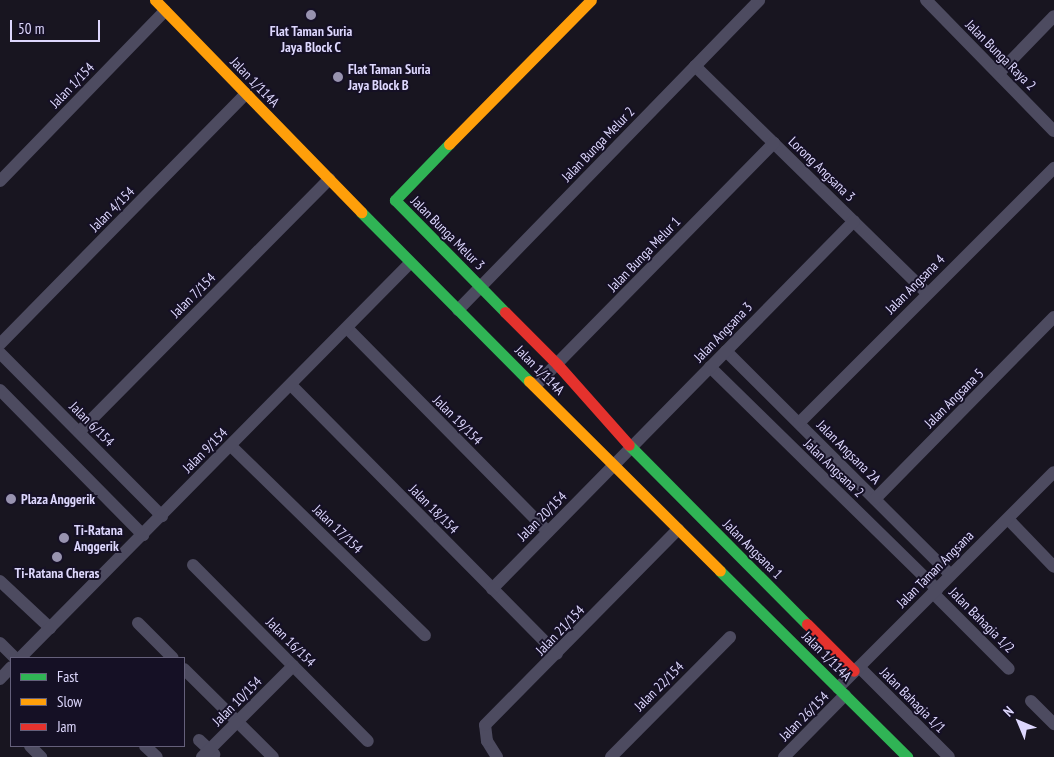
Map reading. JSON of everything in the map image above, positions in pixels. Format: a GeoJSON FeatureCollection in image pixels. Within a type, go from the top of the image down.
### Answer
{"type":"FeatureCollection","features":[{"type":"Feature","properties":{"kind":"street","name":"Jalan 1/114A"},"geometry":{"type":"LineString","coordinates":[[155,0],[410,262],[908,757]]}},
{"type":"Feature","properties":{"kind":"street","name":"Jalan Bunga Melur 3"},"geometry":{"type":"LineString","coordinates":[[592,0],[395,200],[557,364],[631,448]]}},
{"type":"Feature","properties":{"kind":"street","name":"Jalan Bunga Melur 2"},"geometry":{"type":"LineString","coordinates":[[458,310],[760,0]]}},
{"type":"Feature","properties":{"kind":"street","name":"Jalan Bunga Raya 2"},"geometry":{"type":"LineString","coordinates":[[926,0],[999,72],[1054,131]]}},
{"type":"Feature","properties":{"kind":"street","name":"Jalan 1/154"},"geometry":{"type":"LineString","coordinates":[[0,181],[165,11]]}},
{"type":"Feature","properties":{"kind":"street"},"geometry":{"type":"LineString","coordinates":[[999,72],[1054,16]]}},
{"type":"Feature","properties":{"kind":"street","name":"Lorong Angsana 3"},"geometry":{"type":"LineString","coordinates":[[695,66],[927,293]]}},
{"type":"Feature","properties":{"kind":"street","name":"Jalan 4/154"},"geometry":{"type":"LineString","coordinates":[[0,344],[246,94]]}},
{"type":"Feature","properties":{"kind":"street","name":"Jalan Bunga Melur 1"},"geometry":{"type":"LineString","coordinates":[[535,386],[774,143]]}},
{"type":"Feature","properties":{"kind":"street","name":"Jalan Angsana 4"},"geometry":{"type":"LineString","coordinates":[[799,423],[1054,168]]}},
{"type":"Feature","properties":{"kind":"street","name":"Jalan 7/154"},"geometry":{"type":"LineString","coordinates":[[79,432],[329,179]]}},
{"type":"Feature","properties":{"kind":"street","name":"Jalan Angsana 3"},"geometry":{"type":"LineString","coordinates":[[614,465],[854,221]]}},
{"type":"Feature","properties":{"kind":"street","name":"Jalan 9/154"},"geometry":{"type":"LineString","coordinates":[[21,657],[231,446],[410,262]]}},
{"type":"Feature","properties":{"kind":"street","name":"Jalan Angsana 5"},"geometry":{"type":"LineString","coordinates":[[875,499],[1054,317]]}},
{"type":"Feature","properties":{"kind":"street","name":"Jalan 19/154"},"geometry":{"type":"LineString","coordinates":[[347,328],[548,532]]}},
{"type":"Feature","properties":{"kind":"street","name":"Jalan Angsana 2A"},"geometry":{"type":"LineString","coordinates":[[726,351],[951,575]]}},
{"type":"Feature","properties":{"kind":"street","name":"Jalan 6/154"},"geometry":{"type":"LineString","coordinates":[[0,353],[162,516]]}},
{"type":"Feature","properties":{"kind":"street","name":"Jalan Angsana 2"},"geometry":{"type":"LineString","coordinates":[[710,367],[935,591]]}},
{"type":"Feature","properties":{"kind":"street","name":"Jalan 18/154"},"geometry":{"type":"LineString","coordinates":[[290,385],[557,654]]}},
{"type":"Feature","properties":{"kind":"street"},"geometry":{"type":"LineString","coordinates":[[1,392],[143,535]]}},
{"type":"Feature","properties":{"kind":"street","name":"Jalan 17/154"},"geometry":{"type":"LineString","coordinates":[[231,446],[424,635]]}},
{"type":"Feature","properties":{"kind":"street","name":"Jalan Angsana 1"},"geometry":{"type":"LineString","coordinates":[[631,448],[857,669]]}},
{"type":"Feature","properties":{"kind":"street","name":"Jalan 20/154"},"geometry":{"type":"LineString","coordinates":[[492,589],[614,465]]}},
{"type":"Feature","properties":{"kind":"street","name":"Jalan Taman Angsana"},"geometry":{"type":"LineString","coordinates":[[842,692],[857,669],[1054,472]]}},
{"type":"Feature","properties":{"kind":"street"},"geometry":{"type":"LineString","coordinates":[[1008,518],[1054,566]]}},
{"type":"Feature","properties":{"kind":"street","name":"Jalan 21/154"},"geometry":{"type":"LineString","coordinates":[[497,757],[487,741],[485,725],[678,529]]}},
{"type":"Feature","properties":{"kind":"street","name":"Jalan 16/154"},"geometry":{"type":"LineString","coordinates":[[192,564],[368,741]]}},
{"type":"Feature","properties":{"kind":"street"},"geometry":{"type":"LineString","coordinates":[[0,580],[50,628]]}},
{"type":"Feature","properties":{"kind":"street","name":"Jalan Bahagia 1/2"},"geometry":{"type":"LineString","coordinates":[[935,591],[1009,669]]}},
{"type":"Feature","properties":{"kind":"street"},"geometry":{"type":"LineString","coordinates":[[138,623],[172,657]]}},
{"type":"Feature","properties":{"kind":"street","name":"Jalan 22/154"},"geometry":{"type":"LineString","coordinates":[[611,757],[730,637]]}},
{"type":"Feature","properties":{"kind":"street"},"geometry":{"type":"LineString","coordinates":[[0,643],[14,657]]}},
{"type":"Feature","properties":{"kind":"street","name":"Jalan 10/154"},"geometry":{"type":"LineString","coordinates":[[209,754],[237,722],[269,695],[294,666]]}},
{"type":"Feature","properties":{"kind":"street"},"geometry":{"type":"LineString","coordinates":[[0,679],[10,668]]}},
{"type":"Feature","properties":{"kind":"street","name":"Jalan Bahagia 1/1"},"geometry":{"type":"LineString","coordinates":[[857,669],[948,756]]}},
{"type":"Feature","properties":{"kind":"street"},"geometry":{"type":"LineString","coordinates":[[185,670],[273,757]]}},
{"type":"Feature","properties":{"kind":"street","name":"Jalan 26/154"},"geometry":{"type":"LineString","coordinates":[[784,757],[842,692]]}},
{"type":"Feature","properties":{"kind":"street"},"geometry":{"type":"LineString","coordinates":[[1031,701],[1054,724]]}},
{"type":"Feature","properties":{"kind":"street"},"geometry":{"type":"LineString","coordinates":[[199,740],[209,754]]}},
{"type":"Feature","properties":{"kind":"street"},"geometry":{"type":"LineString","coordinates":[[31,747],[42,757]]}},
{"type":"Feature","properties":{"kind":"street"},"geometry":{"type":"LineString","coordinates":[[146,747],[157,757]]}},
{"type":"Feature","properties":{"kind":"traffic: fast"},"geometry":{"type":"LineString","coordinates":[[449,144],[395,200],[505,312]]}},
{"type":"Feature","properties":{"kind":"traffic: fast"},"geometry":{"type":"LineString","coordinates":[[361,212],[529,381]]}},
{"type":"Feature","properties":{"kind":"traffic: fast"},"geometry":{"type":"LineString","coordinates":[[629,445],[807,624]]}},
{"type":"Feature","properties":{"kind":"traffic: fast"},"geometry":{"type":"LineString","coordinates":[[720,571],[907,757]]}},
{"type":"Feature","properties":{"kind":"traffic: slow"},"geometry":{"type":"LineString","coordinates":[[155,0],[361,212]]}},
{"type":"Feature","properties":{"kind":"traffic: slow"},"geometry":{"type":"LineString","coordinates":[[449,144],[591,0]]}},
{"type":"Feature","properties":{"kind":"traffic: slow"},"geometry":{"type":"LineString","coordinates":[[529,381],[720,571]]}},
{"type":"Feature","properties":{"kind":"traffic: jam"},"geometry":{"type":"LineString","coordinates":[[505,312],[557,364],[629,445]]}},
{"type":"Feature","properties":{"kind":"traffic: jam"},"geometry":{"type":"LineString","coordinates":[[807,624],[854,671]]}},
{"type":"Feature","properties":{"kind":"place","name":"Flat Taman Suria Jaya Block C"},"geometry":{"type":"Point","coordinates":[311,15]}},
{"type":"Feature","properties":{"kind":"place","name":"Flat Taman Suria Jaya Block B"},"geometry":{"type":"Point","coordinates":[338,77]}},
{"type":"Feature","properties":{"kind":"place","name":"Plaza Anggerik"},"geometry":{"type":"Point","coordinates":[11,499]}},
{"type":"Feature","properties":{"kind":"place","name":"Ti-Ratana Anggerik"},"geometry":{"type":"Point","coordinates":[64,538]}},
{"type":"Feature","properties":{"kind":"place","name":"Ti-Ratana Cheras"},"geometry":{"type":"Point","coordinates":[57,557]}}]}
